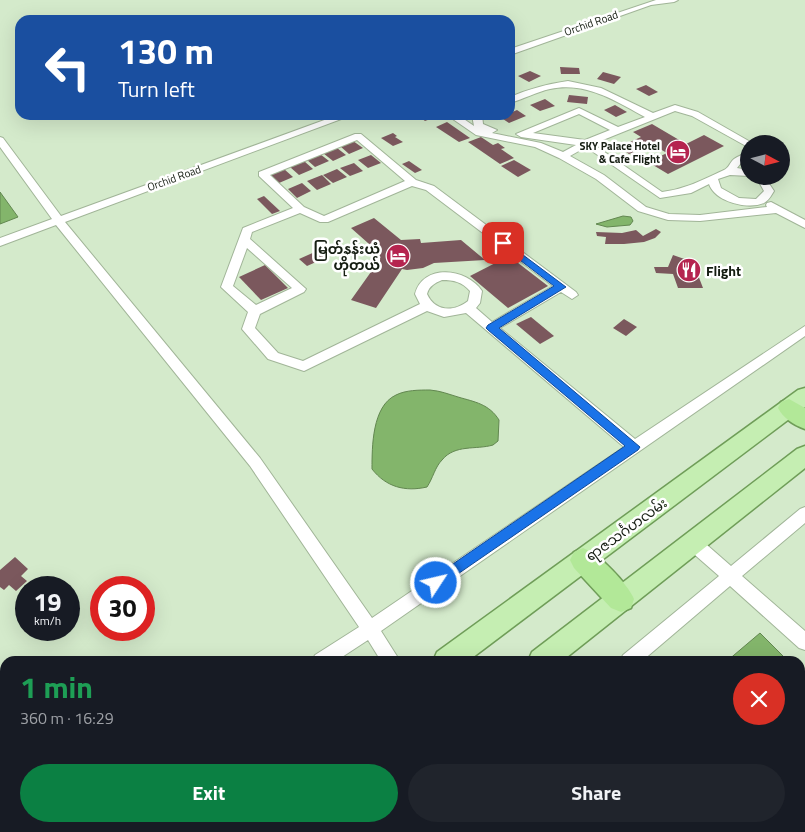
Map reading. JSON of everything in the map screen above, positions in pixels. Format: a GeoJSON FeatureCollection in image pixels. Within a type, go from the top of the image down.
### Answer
{"type":"FeatureCollection","features":[{"type":"Feature","properties":{"kind":"highway"},"geometry":{"type":"LineString","coordinates":[[583,560],[621,599]]}},
{"type":"Feature","properties":{"kind":"main road","name":"ရာဇသင်္ဂဟလမ်း"},"geometry":{"type":"LineString","coordinates":[[453,656],[583,560],[800,408]]}},
{"type":"Feature","properties":{"kind":"main road"},"geometry":{"type":"LineString","coordinates":[[547,656],[805,455]]}},
{"type":"Feature","properties":{"kind":"street","name":"Orchid Road"},"geometry":{"type":"LineString","coordinates":[[515,50],[650,3],[674,0]]}},
{"type":"Feature","properties":{"kind":"street"},"geometry":{"type":"LineString","coordinates":[[515,98],[536,88],[556,84],[575,84],[597,88],[651,116]]}},
{"type":"Feature","properties":{"kind":"street"},"geometry":{"type":"LineString","coordinates":[[563,156],[586,143],[675,108],[695,114],[740,139]]}},
{"type":"Feature","properties":{"kind":"street"},"geometry":{"type":"LineString","coordinates":[[520,134],[579,111],[617,130]]}},
{"type":"Feature","properties":{"kind":"street","name":"Orchid Road"},"geometry":{"type":"LineString","coordinates":[[0,242],[333,120]]}},
{"type":"Feature","properties":{"kind":"street"},"geometry":{"type":"LineString","coordinates":[[460,120],[479,133],[538,145],[563,156],[600,177],[642,209],[668,217],[700,218],[779,209]]}},
{"type":"Feature","properties":{"kind":"street"},"geometry":{"type":"LineString","coordinates":[[477,120],[479,126],[492,130],[586,143],[660,195],[686,191],[713,179],[722,172],[740,172]]}},
{"type":"Feature","properties":{"kind":"street"},"geometry":{"type":"LineString","coordinates":[[412,182],[324,220],[300,209],[263,174],[358,136],[412,182],[430,188],[572,295]]}},
{"type":"Feature","properties":{"kind":"street"},"geometry":{"type":"LineString","coordinates":[[0,140],[58,220],[255,462],[388,656]]}},
{"type":"Feature","properties":{"kind":"street"},"geometry":{"type":"LineString","coordinates":[[730,171],[740,160]]}},
{"type":"Feature","properties":{"kind":"street"},"geometry":{"type":"LineString","coordinates":[[713,179],[716,189],[728,198],[747,202],[762,200],[805,224]]}},
{"type":"Feature","properties":{"kind":"street"},"geometry":{"type":"LineString","coordinates":[[762,200],[769,191],[766,185]]}},
{"type":"Feature","properties":{"kind":"street"},"geometry":{"type":"LineString","coordinates":[[255,311],[227,287],[247,230],[300,209]]}},
{"type":"Feature","properties":{"kind":"street"},"geometry":{"type":"LineString","coordinates":[[244,240],[300,289],[255,311],[248,329],[273,356],[304,366],[427,306]]}},
{"type":"Feature","properties":{"kind":"street"},"geometry":{"type":"LineString","coordinates":[[450,276],[466,281],[476,291],[474,303],[468,308],[452,314],[442,313],[427,306],[422,300],[422,288],[433,279],[450,276]]}},
{"type":"Feature","properties":{"kind":"street"},"geometry":{"type":"LineString","coordinates":[[491,328],[561,287]]}},
{"type":"Feature","properties":{"kind":"street"},"geometry":{"type":"LineString","coordinates":[[468,308],[634,447]]}},
{"type":"Feature","properties":{"kind":"street"},"geometry":{"type":"LineString","coordinates":[[328,656],[805,330]]}},
{"type":"Feature","properties":{"kind":"street"},"geometry":{"type":"LineString","coordinates":[[635,656],[805,514]]}},
{"type":"Feature","properties":{"kind":"street"},"geometry":{"type":"LineString","coordinates":[[693,543],[732,575],[805,642]]}},
{"type":"Feature","properties":{"kind":"shaded area"},"geometry":{"type":"Polygon","coordinates":[[[0,192],[18,217],[0,224],[0,192]]]}},
{"type":"Feature","properties":{"kind":"shaded area"},"geometry":{"type":"Polygon","coordinates":[[[623,216],[631,217],[633,221],[630,225],[607,227],[596,224],[623,216]]]}},
{"type":"Feature","properties":{"kind":"shaded area"},"geometry":{"type":"Polygon","coordinates":[[[430,390],[476,402],[491,410],[499,420],[498,441],[493,445],[466,448],[447,455],[438,466],[427,487],[411,489],[396,487],[383,480],[372,469],[373,439],[378,417],[388,400],[396,395],[408,391],[430,390]]]}},
{"type":"Feature","properties":{"kind":"shaded area"},"geometry":{"type":"Polygon","coordinates":[[[760,633],[783,656],[733,656],[760,633]]]}},
{"type":"Feature","properties":{"kind":"building"},"geometry":{"type":"Polygon","coordinates":[[[560,67],[579,68],[580,74],[561,74],[560,67]]]}},
{"type":"Feature","properties":{"kind":"building"},"geometry":{"type":"Polygon","coordinates":[[[530,71],[541,76],[529,82],[518,76],[530,71]]]}},
{"type":"Feature","properties":{"kind":"building"},"geometry":{"type":"Polygon","coordinates":[[[603,72],[621,77],[614,84],[597,79],[603,72]]]}},
{"type":"Feature","properties":{"kind":"building"},"geometry":{"type":"Polygon","coordinates":[[[646,85],[658,92],[649,96],[636,89],[646,85]]]}},
{"type":"Feature","properties":{"kind":"building"},"geometry":{"type":"Polygon","coordinates":[[[569,95],[588,97],[587,104],[567,102],[569,95]]]}},
{"type":"Feature","properties":{"kind":"building"},"geometry":{"type":"Polygon","coordinates":[[[545,99],[555,106],[540,111],[530,105],[545,99]]]}},
{"type":"Feature","properties":{"kind":"building"},"geometry":{"type":"Polygon","coordinates":[[[615,105],[627,112],[616,117],[604,110],[615,105]]]}},
{"type":"Feature","properties":{"kind":"building"},"geometry":{"type":"Polygon","coordinates":[[[517,110],[526,116],[509,123],[504,120],[515,120],[515,111],[517,110]]]}},
{"type":"Feature","properties":{"kind":"building"},"geometry":{"type":"Polygon","coordinates":[[[447,122],[470,138],[459,142],[436,127],[447,122]]]}},
{"type":"Feature","properties":{"kind":"building"},"geometry":{"type":"Polygon","coordinates":[[[652,124],[686,144],[704,135],[724,146],[668,174],[648,162],[667,153],[653,145],[629,154],[619,147],[641,137],[633,132],[652,124]]]}},
{"type":"Feature","properties":{"kind":"building"},"geometry":{"type":"Polygon","coordinates":[[[393,133],[397,136],[395,137],[403,142],[393,146],[381,138],[393,133]]]}},
{"type":"Feature","properties":{"kind":"building"},"geometry":{"type":"Polygon","coordinates":[[[481,137],[493,145],[498,143],[505,148],[501,149],[514,158],[500,164],[468,142],[481,137]]]}},
{"type":"Feature","properties":{"kind":"building"},"geometry":{"type":"Polygon","coordinates":[[[353,141],[363,148],[349,154],[340,146],[353,141]]]}},
{"type":"Feature","properties":{"kind":"building"},"geometry":{"type":"Polygon","coordinates":[[[337,148],[346,155],[333,161],[323,153],[337,148]]]}},
{"type":"Feature","properties":{"kind":"building"},"geometry":{"type":"Polygon","coordinates":[[[320,154],[329,161],[315,167],[306,159],[320,154]]]}},
{"type":"Feature","properties":{"kind":"building"},"geometry":{"type":"Polygon","coordinates":[[[371,155],[381,163],[368,168],[358,160],[371,155]]]}},
{"type":"Feature","properties":{"kind":"building"},"geometry":{"type":"Polygon","coordinates":[[[514,160],[531,170],[518,177],[501,166],[514,160]]]}},
{"type":"Feature","properties":{"kind":"building"},"geometry":{"type":"Polygon","coordinates":[[[304,161],[313,169],[299,175],[290,167],[304,161]]]}},
{"type":"Feature","properties":{"kind":"building"},"geometry":{"type":"Polygon","coordinates":[[[409,161],[422,170],[415,173],[402,164],[409,161]]]}},
{"type":"Feature","properties":{"kind":"building"},"geometry":{"type":"Polygon","coordinates":[[[354,163],[363,171],[350,176],[340,168],[354,163]]]}},
{"type":"Feature","properties":{"kind":"building"},"geometry":{"type":"Polygon","coordinates":[[[284,169],[293,177],[279,183],[270,175],[284,169]]]}},
{"type":"Feature","properties":{"kind":"building"},"geometry":{"type":"Polygon","coordinates":[[[337,169],[347,177],[333,183],[323,175],[337,169]]]}},
{"type":"Feature","properties":{"kind":"building"},"geometry":{"type":"Polygon","coordinates":[[[322,175],[331,184],[317,190],[307,181],[322,175]]]}},
{"type":"Feature","properties":{"kind":"building"},"geometry":{"type":"Polygon","coordinates":[[[302,183],[311,191],[297,198],[288,189],[302,183]]]}},
{"type":"Feature","properties":{"kind":"building"},"geometry":{"type":"Polygon","coordinates":[[[264,196],[280,211],[272,214],[257,199],[264,196]]]}},
{"type":"Feature","properties":{"kind":"building"},"geometry":{"type":"Polygon","coordinates":[[[374,218],[401,240],[420,239],[421,243],[461,240],[485,260],[434,263],[423,268],[402,269],[376,308],[351,300],[378,262],[377,251],[351,228],[374,218]]]}},
{"type":"Feature","properties":{"kind":"building"},"geometry":{"type":"Polygon","coordinates":[[[656,229],[661,232],[655,238],[644,242],[624,244],[605,244],[606,237],[597,236],[596,232],[622,233],[636,230],[643,236],[656,229]]]}},
{"type":"Feature","properties":{"kind":"building"},"geometry":{"type":"Polygon","coordinates":[[[317,251],[325,258],[307,266],[299,259],[317,251]]]}},
{"type":"Feature","properties":{"kind":"building"},"geometry":{"type":"Polygon","coordinates":[[[673,255],[693,262],[703,288],[678,288],[673,274],[656,273],[654,267],[668,267],[673,255]]]}},
{"type":"Feature","properties":{"kind":"building"},"geometry":{"type":"Polygon","coordinates":[[[509,256],[548,286],[508,308],[470,276],[509,256]]]}},
{"type":"Feature","properties":{"kind":"building"},"geometry":{"type":"Polygon","coordinates":[[[265,265],[288,288],[261,300],[239,277],[265,265]]]}},
{"type":"Feature","properties":{"kind":"building"},"geometry":{"type":"Polygon","coordinates":[[[531,317],[554,336],[540,344],[516,324],[531,317]]]}},
{"type":"Feature","properties":{"kind":"building"},"geometry":{"type":"Polygon","coordinates":[[[624,319],[637,327],[626,336],[613,328],[624,319]]]}},
{"type":"Feature","properties":{"kind":"building"},"geometry":{"type":"Polygon","coordinates":[[[15,557],[28,569],[21,576],[15,576],[15,590],[9,585],[4,590],[0,587],[0,570],[15,557]]]}},
{"type":"Feature","properties":{"kind":"place","name":"SKY Palace Hotel & Cafe Flight"},"geometry":{"type":"Point","coordinates":[678,152]}},
{"type":"Feature","properties":{"kind":"place","name":"မြတ်နန်းယုံ ဟိုတယ်"},"geometry":{"type":"Point","coordinates":[398,256]}},
{"type":"Feature","properties":{"kind":"place","name":"Flight"},"geometry":{"type":"Point","coordinates":[689,270]}},
{"type":"Feature","properties":{"kind":"route"},"geometry":{"type":"LineString","coordinates":[[436,583],[634,447],[491,328],[561,287],[503,243]]}}]}
